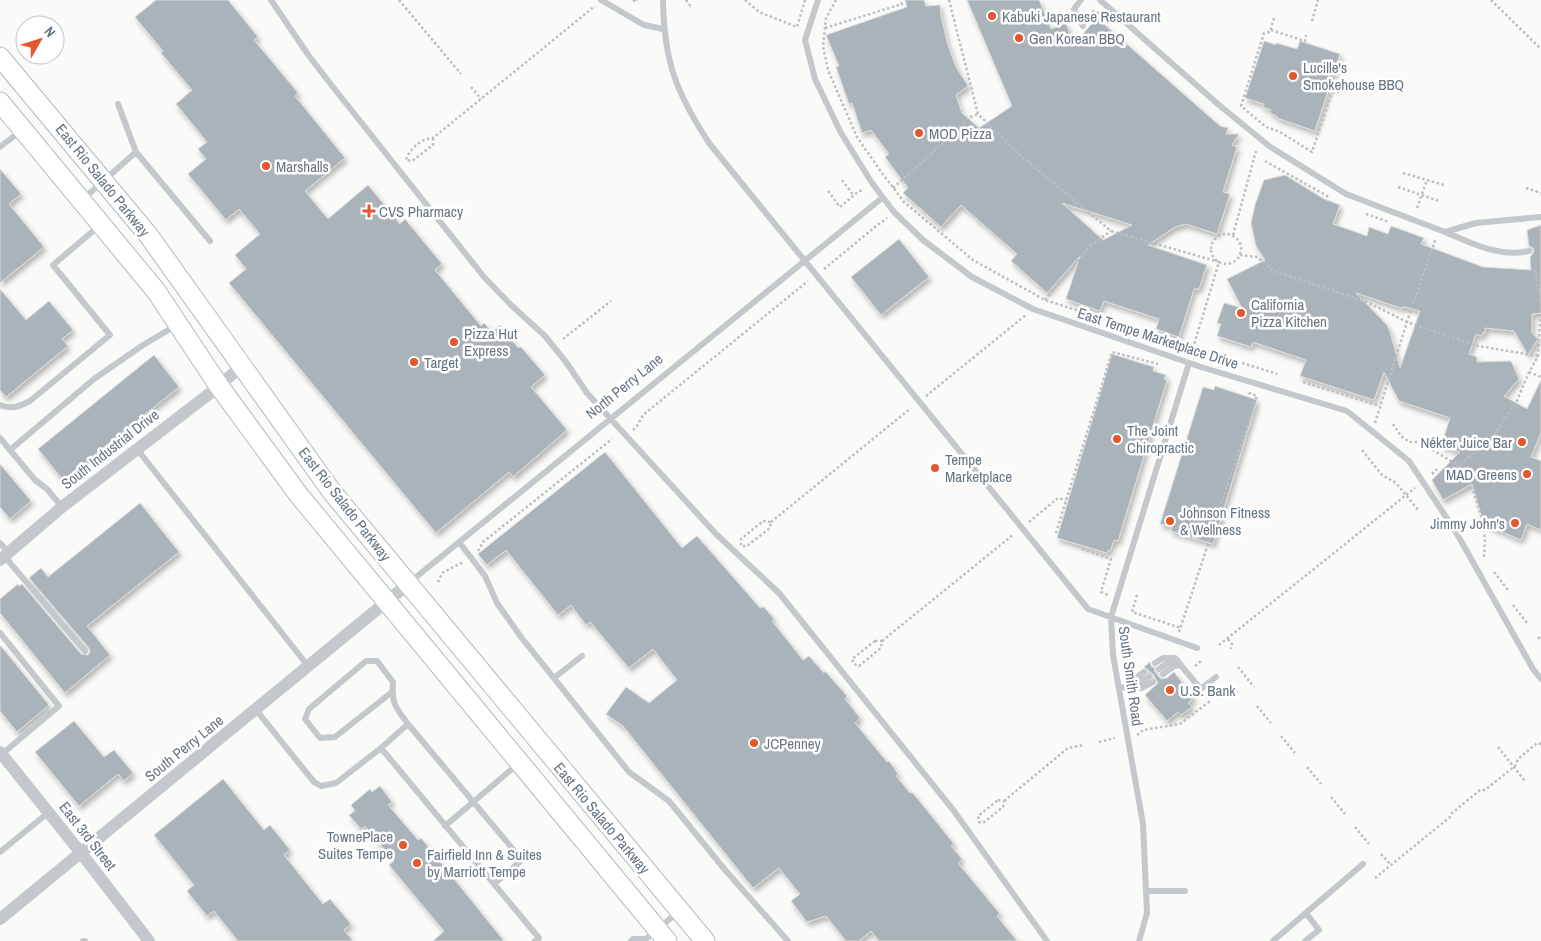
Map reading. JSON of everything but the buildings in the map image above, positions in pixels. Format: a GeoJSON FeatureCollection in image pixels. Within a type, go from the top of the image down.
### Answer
{"type":"FeatureCollection","features":[{"type":"Feature","properties":{"kind":"main road","name":"East Rio Salado Parkway"},"geometry":{"type":"LineString","coordinates":[[0,57],[149,236],[332,492],[704,941]]}},
{"type":"Feature","properties":{"kind":"main road","name":"East Rio Salado Parkway"},"geometry":{"type":"LineString","coordinates":[[0,102],[156,291],[220,386],[298,494],[520,763],[654,938]]}},
{"type":"Feature","properties":{"kind":"street","name":"South Industrial Drive"},"geometry":{"type":"LineString","coordinates":[[4,557],[62,507],[220,386],[242,366]]}},
{"type":"Feature","properties":{"kind":"street","name":"North Perry Lane"},"geometry":{"type":"LineString","coordinates":[[387,602],[408,584]]}},
{"type":"Feature","properties":{"kind":"street","name":"South Perry Lane"},"geometry":{"type":"LineString","coordinates":[[0,919],[387,602]]}},
{"type":"Feature","properties":{"kind":"street","name":"East 3rd Street"},"geometry":{"type":"LineString","coordinates":[[1,753],[148,941]]}},
{"type":"Feature","properties":{"kind":"lane"},"geometry":{"type":"LineString","coordinates":[[271,0],[309,56],[484,277],[550,341],[587,393],[716,534],[779,593],[954,810],[1047,941]]}},
{"type":"Feature","properties":{"kind":"lane"},"geometry":{"type":"LineString","coordinates":[[601,0],[644,26],[663,28]]}},
{"type":"Feature","properties":{"kind":"lane"},"geometry":{"type":"LineString","coordinates":[[663,0],[663,28],[672,75],[688,111],[709,143],[1088,609],[1198,648]]}},
{"type":"Feature","properties":{"kind":"lane","name":"East Tempe Marketplace Drive"},"geometry":{"type":"LineString","coordinates":[[818,0],[805,40],[815,79],[840,133],[882,198],[923,240],[972,277],[1033,309],[1189,362],[1347,412],[1409,461],[1456,532],[1533,669],[1541,679]]}},
{"type":"Feature","properties":{"kind":"lane"},"geometry":{"type":"LineString","coordinates":[[1081,0],[1074,9],[1083,26]]}},
{"type":"Feature","properties":{"kind":"lane"},"geometry":{"type":"LineString","coordinates":[[1100,0],[1219,105],[1269,146],[1346,194],[1487,250],[1520,253],[1529,251]]}},
{"type":"Feature","properties":{"kind":"lane"},"geometry":{"type":"LineString","coordinates":[[118,104],[136,152],[210,241]]}},
{"type":"Feature","properties":{"kind":"lane"},"geometry":{"type":"LineString","coordinates":[[0,147],[23,129]]}},
{"type":"Feature","properties":{"kind":"lane"},"geometry":{"type":"LineString","coordinates":[[82,200],[136,152]]}},
{"type":"Feature","properties":{"kind":"lane","name":"North Perry Lane"},"geometry":{"type":"LineString","coordinates":[[408,584],[882,198]]}},
{"type":"Feature","properties":{"kind":"lane"},"geometry":{"type":"LineString","coordinates":[[1442,231],[1476,223],[1541,218]]}},
{"type":"Feature","properties":{"kind":"lane"},"geometry":{"type":"LineString","coordinates":[[0,405],[8,409],[30,401],[110,335],[53,265],[102,224]]}},
{"type":"Feature","properties":{"kind":"lane"},"geometry":{"type":"LineString","coordinates":[[10,450],[94,379],[178,324]]}},
{"type":"Feature","properties":{"kind":"lane","name":"South Smith Road"},"geometry":{"type":"LineString","coordinates":[[1139,941],[1148,913],[1143,824],[1113,655],[1111,617],[1189,362]]}},
{"type":"Feature","properties":{"kind":"lane"},"geometry":{"type":"LineString","coordinates":[[0,438],[35,480],[47,489],[62,507]]}},
{"type":"Feature","properties":{"kind":"lane"},"geometry":{"type":"LineString","coordinates":[[137,449],[308,667]]}},
{"type":"Feature","properties":{"kind":"lane"},"geometry":{"type":"LineString","coordinates":[[459,542],[485,576],[497,603],[521,637],[629,772],[669,801],[726,871],[788,941]]}},
{"type":"Feature","properties":{"kind":"lane"},"geometry":{"type":"LineString","coordinates":[[0,543],[4,557],[85,651]]}},
{"type":"Feature","properties":{"kind":"lane"},"geometry":{"type":"LineString","coordinates":[[0,633],[60,706],[1,753]]}},
{"type":"Feature","properties":{"kind":"lane"},"geometry":{"type":"LineString","coordinates":[[554,678],[582,656]]}},
{"type":"Feature","properties":{"kind":"lane"},"geometry":{"type":"LineString","coordinates":[[1180,663],[1159,669],[1163,658],[1170,657],[1175,658],[1180,663],[1198,686],[1202,688],[1216,677]]}},
{"type":"Feature","properties":{"kind":"lane"},"geometry":{"type":"LineString","coordinates":[[392,692],[335,738],[320,738],[305,719],[309,709],[366,661],[377,662],[393,682],[394,706],[522,860],[494,884]]}},
{"type":"Feature","properties":{"kind":"lane"},"geometry":{"type":"LineString","coordinates":[[1119,688],[1132,686],[1148,677]]}},
{"type":"Feature","properties":{"kind":"lane"},"geometry":{"type":"LineString","coordinates":[[256,710],[314,782],[321,786],[336,783],[408,724]]}},
{"type":"Feature","properties":{"kind":"lane"},"geometry":{"type":"LineString","coordinates":[[381,748],[538,940]]}},
{"type":"Feature","properties":{"kind":"lane"},"geometry":{"type":"LineString","coordinates":[[446,826],[520,763]]}},
{"type":"Feature","properties":{"kind":"lane"},"geometry":{"type":"LineString","coordinates":[[0,852],[49,812]]}},
{"type":"Feature","properties":{"kind":"lane"},"geometry":{"type":"LineString","coordinates":[[1273,941],[1362,864]]}},
{"type":"Feature","properties":{"kind":"lane"},"geometry":{"type":"LineString","coordinates":[[1146,891],[1185,890]]}},
{"type":"Feature","properties":{"kind":"lane"},"geometry":{"type":"LineString","coordinates":[[631,941],[633,939],[654,938],[679,911]]}},
{"type":"Feature","properties":{"kind":"lane"},"geometry":{"type":"LineString","coordinates":[[1305,941],[1319,930],[1306,913]]}},
{"type":"Feature","properties":{"kind":"path"},"geometry":{"type":"LineString","coordinates":[[399,0],[461,74]]}},
{"type":"Feature","properties":{"kind":"path"},"geometry":{"type":"LineString","coordinates":[[686,0],[691,7]]}},
{"type":"Feature","properties":{"kind":"path"},"geometry":{"type":"LineString","coordinates":[[745,0],[759,12],[797,27],[806,0]]}},
{"type":"Feature","properties":{"kind":"path"},"geometry":{"type":"LineString","coordinates":[[836,0],[826,18],[823,46],[828,70],[857,137],[904,202],[973,260],[1045,300],[1185,345]]}},
{"type":"Feature","properties":{"kind":"path"},"geometry":{"type":"LineString","coordinates":[[825,28],[902,4],[900,0]]}},
{"type":"Feature","properties":{"kind":"path"},"geometry":{"type":"LineString","coordinates":[[949,0],[978,114],[1021,156],[1111,231],[1219,262],[1231,263],[1240,255],[1241,251],[1239,242],[1232,235],[1223,234],[1214,240],[1211,250],[1215,259],[1219,262]]}},
{"type":"Feature","properties":{"kind":"path"},"geometry":{"type":"LineString","coordinates":[[1312,21],[1318,0]]}},
{"type":"Feature","properties":{"kind":"path"},"geometry":{"type":"LineString","coordinates":[[1491,0],[1541,49]]}},
{"type":"Feature","properties":{"kind":"path"},"geometry":{"type":"LineString","coordinates":[[433,138],[433,145],[412,161],[406,160],[408,153],[426,138],[433,138],[595,6]]}},
{"type":"Feature","properties":{"kind":"path"},"geometry":{"type":"LineString","coordinates":[[1274,18],[1270,32],[1264,34],[1241,106],[1266,127],[1280,132],[1312,152],[1332,93],[1354,89]]}},
{"type":"Feature","properties":{"kind":"path"},"geometry":{"type":"LineString","coordinates":[[1270,30],[1304,40],[1306,35]]}},
{"type":"Feature","properties":{"kind":"path"},"geometry":{"type":"LineString","coordinates":[[471,87],[481,100]]}},
{"type":"Feature","properties":{"kind":"path"},"geometry":{"type":"LineString","coordinates":[[882,198],[948,139],[968,118],[978,114]]}},
{"type":"Feature","properties":{"kind":"path"},"geometry":{"type":"LineString","coordinates":[[1232,235],[1256,152]]}},
{"type":"Feature","properties":{"kind":"path"},"geometry":{"type":"LineString","coordinates":[[1403,172],[1444,186]]}},
{"type":"Feature","properties":{"kind":"path"},"geometry":{"type":"LineString","coordinates":[[842,180],[854,196]]}},
{"type":"Feature","properties":{"kind":"path"},"geometry":{"type":"LineString","coordinates":[[1417,208],[1426,180]]}},
{"type":"Feature","properties":{"kind":"path"},"geometry":{"type":"LineString","coordinates":[[1398,187],[1439,201]]}},
{"type":"Feature","properties":{"kind":"path"},"geometry":{"type":"LineString","coordinates":[[1526,188],[1541,193]]}},
{"type":"Feature","properties":{"kind":"path"},"geometry":{"type":"LineString","coordinates":[[828,191],[840,207],[864,190]]}},
{"type":"Feature","properties":{"kind":"path"},"geometry":{"type":"LineString","coordinates":[[824,269],[888,218]]}},
{"type":"Feature","properties":{"kind":"path"},"geometry":{"type":"LineString","coordinates":[[1045,300],[1089,247],[1111,231]]}},
{"type":"Feature","properties":{"kind":"path"},"geometry":{"type":"LineString","coordinates":[[1372,432],[1407,322],[1442,231]]}},
{"type":"Feature","properties":{"kind":"path"},"geometry":{"type":"LineString","coordinates":[[1240,255],[1257,257],[1274,270],[1367,302],[1407,322],[1478,346],[1538,356]]}},
{"type":"Feature","properties":{"kind":"path"},"geometry":{"type":"LineString","coordinates":[[1193,348],[1219,262]]}},
{"type":"Feature","properties":{"kind":"path"},"geometry":{"type":"LineString","coordinates":[[1449,474],[1492,438],[1516,403],[1538,356],[1541,305],[1535,269]]}},
{"type":"Feature","properties":{"kind":"path"},"geometry":{"type":"LineString","coordinates":[[633,430],[643,415],[810,280]]}},
{"type":"Feature","properties":{"kind":"path"},"geometry":{"type":"LineString","coordinates":[[563,339],[611,301]]}},
{"type":"Feature","properties":{"kind":"path"},"geometry":{"type":"LineString","coordinates":[[926,396],[1026,314]]}},
{"type":"Feature","properties":{"kind":"path"},"geometry":{"type":"LineString","coordinates":[[1204,351],[1277,374]]}},
{"type":"Feature","properties":{"kind":"path"},"geometry":{"type":"LineString","coordinates":[[1056,533],[1112,352],[1165,366]]}},
{"type":"Feature","properties":{"kind":"path"},"geometry":{"type":"LineString","coordinates":[[1529,372],[1541,377]]}},
{"type":"Feature","properties":{"kind":"path"},"geometry":{"type":"LineString","coordinates":[[1303,382],[1380,406]]}},
{"type":"Feature","properties":{"kind":"path"},"geometry":{"type":"LineString","coordinates":[[1180,632],[1258,396],[1240,390]]}},
{"type":"Feature","properties":{"kind":"path"},"geometry":{"type":"LineString","coordinates":[[770,522],[770,528],[747,546],[741,546],[741,539],[764,522],[770,522],[913,407]]}},
{"type":"Feature","properties":{"kind":"path"},"geometry":{"type":"LineString","coordinates":[[1393,424],[1401,436],[1409,442],[1420,442],[1459,466],[1474,493],[1481,515],[1485,538],[1484,558]]}},
{"type":"Feature","properties":{"kind":"path"},"geometry":{"type":"LineString","coordinates":[[475,553],[483,542],[612,439]]}},
{"type":"Feature","properties":{"kind":"path"},"geometry":{"type":"LineString","coordinates":[[1362,450],[1382,475],[1396,483],[1419,511]]}},
{"type":"Feature","properties":{"kind":"path"},"geometry":{"type":"LineString","coordinates":[[1432,474],[1437,469]]}},
{"type":"Feature","properties":{"kind":"path"},"geometry":{"type":"LineString","coordinates":[[1219,646],[1418,486]]}},
{"type":"Feature","properties":{"kind":"path"},"geometry":{"type":"LineString","coordinates":[[1029,522],[1058,498],[1066,500]]}},
{"type":"Feature","properties":{"kind":"path"},"geometry":{"type":"LineString","coordinates":[[882,640],[881,648],[859,666],[854,664],[852,659],[875,641],[882,640],[1014,534]]}},
{"type":"Feature","properties":{"kind":"path"},"geometry":{"type":"LineString","coordinates":[[1082,549],[1111,559],[1100,592],[1108,595]]}},
{"type":"Feature","properties":{"kind":"path"},"geometry":{"type":"LineString","coordinates":[[438,582],[442,573],[457,567],[463,562]]}},
{"type":"Feature","properties":{"kind":"path"},"geometry":{"type":"LineString","coordinates":[[1494,572],[1508,590]]}},
{"type":"Feature","properties":{"kind":"path"},"geometry":{"type":"LineString","coordinates":[[1137,595],[1132,612],[1181,628]]}},
{"type":"Feature","properties":{"kind":"path"},"geometry":{"type":"LineString","coordinates":[[1126,601],[1135,603]]}},
{"type":"Feature","properties":{"kind":"path"},"geometry":{"type":"LineString","coordinates":[[1513,605],[1527,623]]}},
{"type":"Feature","properties":{"kind":"path"},"geometry":{"type":"LineString","coordinates":[[1228,639],[1232,644],[1231,649]]}},
{"type":"Feature","properties":{"kind":"path"},"geometry":{"type":"LineString","coordinates":[[1238,667],[1254,687]]}},
{"type":"Feature","properties":{"kind":"path"},"geometry":{"type":"LineString","coordinates":[[1137,736],[1143,730],[1180,724],[1210,701]]}},
{"type":"Feature","properties":{"kind":"path"},"geometry":{"type":"LineString","coordinates":[[1257,706],[1271,723]]}},
{"type":"Feature","properties":{"kind":"path"},"geometry":{"type":"LineString","coordinates":[[1281,736],[1295,753]]}},
{"type":"Feature","properties":{"kind":"path"},"geometry":{"type":"LineString","coordinates":[[1099,742],[1115,738]]}},
{"type":"Feature","properties":{"kind":"path"},"geometry":{"type":"LineString","coordinates":[[1375,878],[1480,790],[1485,790],[1514,767],[1518,759],[1537,744],[1541,744]]}},
{"type":"Feature","properties":{"kind":"path"},"geometry":{"type":"LineString","coordinates":[[1004,801],[998,800],[978,816],[979,822],[984,823],[1003,807],[1004,801],[1068,748],[1084,745]]}},
{"type":"Feature","properties":{"kind":"path"},"geometry":{"type":"LineString","coordinates":[[1498,746],[1525,781]]}},
{"type":"Feature","properties":{"kind":"path"},"geometry":{"type":"LineString","coordinates":[[1307,767],[1321,784]]}},
{"type":"Feature","properties":{"kind":"path"},"geometry":{"type":"LineString","coordinates":[[1331,797],[1345,814]]}},
{"type":"Feature","properties":{"kind":"path"},"geometry":{"type":"LineString","coordinates":[[1355,827],[1368,844]]}},
{"type":"Feature","properties":{"kind":"path"},"geometry":{"type":"LineString","coordinates":[[1381,854],[1391,865]]}},
{"type":"Feature","properties":{"kind":"place","name":"Kabuki Japanese Restaurant"},"geometry":{"type":"Point","coordinates":[992,16]}},
{"type":"Feature","properties":{"kind":"place","name":"Gen Korean BBQ"},"geometry":{"type":"Point","coordinates":[1019,38]}},
{"type":"Feature","properties":{"kind":"place","name":"Lucille's Smokehouse BBQ"},"geometry":{"type":"Point","coordinates":[1293,76]}},
{"type":"Feature","properties":{"kind":"place","name":"MOD Pizza"},"geometry":{"type":"Point","coordinates":[919,133]}},
{"type":"Feature","properties":{"kind":"place","name":"Marshalls"},"geometry":{"type":"Point","coordinates":[266,166]}},
{"type":"Feature","properties":{"kind":"place","name":"CVS Pharmacy"},"geometry":{"type":"Point","coordinates":[369,211]}},
{"type":"Feature","properties":{"kind":"place","name":"California Pizza Kitchen"},"geometry":{"type":"Point","coordinates":[1241,313]}},
{"type":"Feature","properties":{"kind":"place","name":"Pizza Hut Express"},"geometry":{"type":"Point","coordinates":[454,342]}},
{"type":"Feature","properties":{"kind":"place","name":"Target"},"geometry":{"type":"Point","coordinates":[414,362]}},
{"type":"Feature","properties":{"kind":"place","name":"The Joint Chiropractic"},"geometry":{"type":"Point","coordinates":[1117,439]}},
{"type":"Feature","properties":{"kind":"place","name":"Nékter Juice Bar"},"geometry":{"type":"Point","coordinates":[1522,442]}},
{"type":"Feature","properties":{"kind":"place","name":"Tempe Marketplace"},"geometry":{"type":"Point","coordinates":[935,468]}},
{"type":"Feature","properties":{"kind":"place","name":"MAD Greens"},"geometry":{"type":"Point","coordinates":[1527,474]}},
{"type":"Feature","properties":{"kind":"place","name":"Johnson Fitness & Wellness"},"geometry":{"type":"Point","coordinates":[1170,521]}},
{"type":"Feature","properties":{"kind":"place","name":"Jimmy John's"},"geometry":{"type":"Point","coordinates":[1515,523]}},
{"type":"Feature","properties":{"kind":"place","name":"U.S. Bank"},"geometry":{"type":"Point","coordinates":[1170,690]}},
{"type":"Feature","properties":{"kind":"place","name":"JCPenney"},"geometry":{"type":"Point","coordinates":[754,743]}},
{"type":"Feature","properties":{"kind":"place","name":"TownePlace Suites Tempe"},"geometry":{"type":"Point","coordinates":[403,845]}},
{"type":"Feature","properties":{"kind":"place","name":"Fairfield Inn & Suites by Marriott Tempe"},"geometry":{"type":"Point","coordinates":[417,863]}}]}
